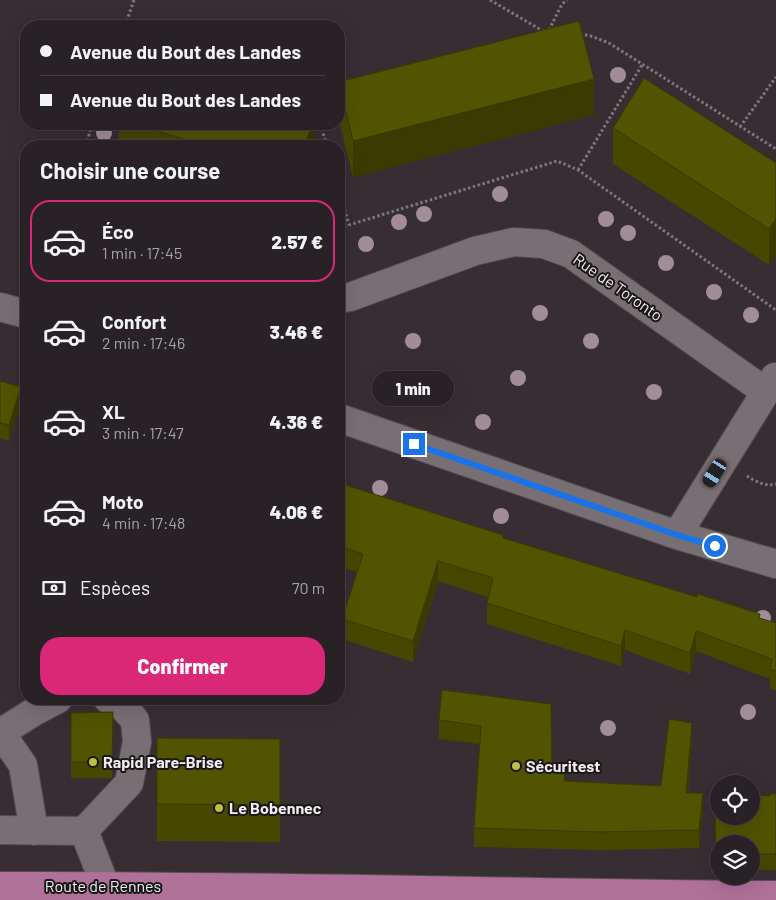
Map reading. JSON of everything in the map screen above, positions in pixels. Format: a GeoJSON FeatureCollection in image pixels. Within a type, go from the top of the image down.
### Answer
{"type":"FeatureCollection","features":[{"type":"Feature","properties":{"kind":"main road","name":"Route de Rennes"},"geometry":{"type":"LineString","coordinates":[[0,886],[105,885],[573,894],[776,895]]}},
{"type":"Feature","properties":{"kind":"street","name":"Rue de Toronto"},"geometry":{"type":"LineString","coordinates":[[345,298],[475,251],[514,242],[544,244],[571,254],[771,384]]}},
{"type":"Feature","properties":{"kind":"street"},"geometry":{"type":"LineString","coordinates":[[0,307],[20,312]]}},
{"type":"Feature","properties":{"kind":"street"},"geometry":{"type":"LineString","coordinates":[[677,535],[771,384]]}},
{"type":"Feature","properties":{"kind":"street"},"geometry":{"type":"LineString","coordinates":[[345,420],[677,535],[776,564]]}},
{"type":"Feature","properties":{"kind":"street"},"geometry":{"type":"LineString","coordinates":[[34,831],[23,765],[1,732],[46,705]]}},
{"type":"Feature","properties":{"kind":"street"},"geometry":{"type":"LineString","coordinates":[[0,830],[84,831],[129,783],[137,742],[135,720],[120,705]]}},
{"type":"Feature","properties":{"kind":"street"},"geometry":{"type":"LineString","coordinates":[[84,831],[105,885]]}},
{"type":"Feature","properties":{"kind":"path"},"geometry":{"type":"LineString","coordinates":[[127,20],[134,0]]}},
{"type":"Feature","properties":{"kind":"path"},"geometry":{"type":"LineString","coordinates":[[490,0],[548,34]]}},
{"type":"Feature","properties":{"kind":"path"},"geometry":{"type":"LineString","coordinates":[[548,34],[562,4],[567,0]]}},
{"type":"Feature","properties":{"kind":"path"},"geometry":{"type":"LineString","coordinates":[[538,36],[556,33]]}},
{"type":"Feature","properties":{"kind":"path"},"geometry":{"type":"LineString","coordinates":[[578,34],[591,36],[608,43],[776,149]]}},
{"type":"Feature","properties":{"kind":"path"},"geometry":{"type":"LineString","coordinates":[[578,170],[642,65]]}},
{"type":"Feature","properties":{"kind":"path"},"geometry":{"type":"LineString","coordinates":[[740,127],[776,77]]}},
{"type":"Feature","properties":{"kind":"path"},"geometry":{"type":"LineString","coordinates":[[345,226],[557,161],[578,170],[776,310]]}},
{"type":"Feature","properties":{"kind":"path"},"geometry":{"type":"LineString","coordinates":[[345,213],[348,225]]}},
{"type":"Feature","properties":{"kind":"building"},"geometry":{"type":"Polygon","coordinates":[[[579,21],[594,79],[353,141],[345,107],[345,80],[579,21]]]}},
{"type":"Feature","properties":{"kind":"building"},"geometry":{"type":"Polygon","coordinates":[[[644,78],[776,163],[776,219],[769,229],[613,128],[644,78]]]}},
{"type":"Feature","properties":{"kind":"building"},"geometry":{"type":"Polygon","coordinates":[[[154,130],[310,130],[307,140],[187,140],[154,130]]]}},
{"type":"Feature","properties":{"kind":"building"},"geometry":{"type":"Polygon","coordinates":[[[0,381],[20,387],[20,390],[9,425],[0,423],[0,381]]]}},
{"type":"Feature","properties":{"kind":"building"},"geometry":{"type":"Polygon","coordinates":[[[345,485],[503,535],[503,538],[697,597],[698,594],[760,614],[759,618],[776,623],[776,671],[770,669],[772,659],[696,631],[690,653],[625,630],[621,646],[487,603],[493,578],[438,561],[413,641],[345,620],[345,610],[363,554],[345,548],[345,485]]]}},
{"type":"Feature","properties":{"kind":"building"},"geometry":{"type":"Polygon","coordinates":[[[442,690],[551,704],[552,769],[565,769],[564,781],[661,786],[669,719],[692,723],[686,793],[703,793],[699,830],[599,832],[474,828],[481,726],[439,720],[442,690]]]}},
{"type":"Feature","properties":{"kind":"building"},"geometry":{"type":"Polygon","coordinates":[[[113,712],[112,762],[71,762],[71,713],[113,712]]]}},
{"type":"Feature","properties":{"kind":"building"},"geometry":{"type":"Polygon","coordinates":[[[157,738],[280,739],[280,805],[157,804],[157,738]]]}},
{"type":"Feature","properties":{"kind":"building"},"geometry":{"type":"Polygon","coordinates":[[[770,794],[776,794],[776,854],[760,854],[760,835],[716,835],[715,825],[760,825],[760,795],[770,796],[770,794]]]}},
{"type":"Feature","properties":{"kind":"place","name":"Rapid Pare-Brise"},"geometry":{"type":"Point","coordinates":[93,762]}},
{"type":"Feature","properties":{"kind":"place","name":"Sécuritest"},"geometry":{"type":"Point","coordinates":[516,766]}},
{"type":"Feature","properties":{"kind":"place","name":"Le Bobennec"},"geometry":{"type":"Point","coordinates":[219,808]}},
{"type":"Feature","properties":{"kind":"route"},"geometry":{"type":"LineString","coordinates":[[414,444],[677,535],[715,546]]}}]}
